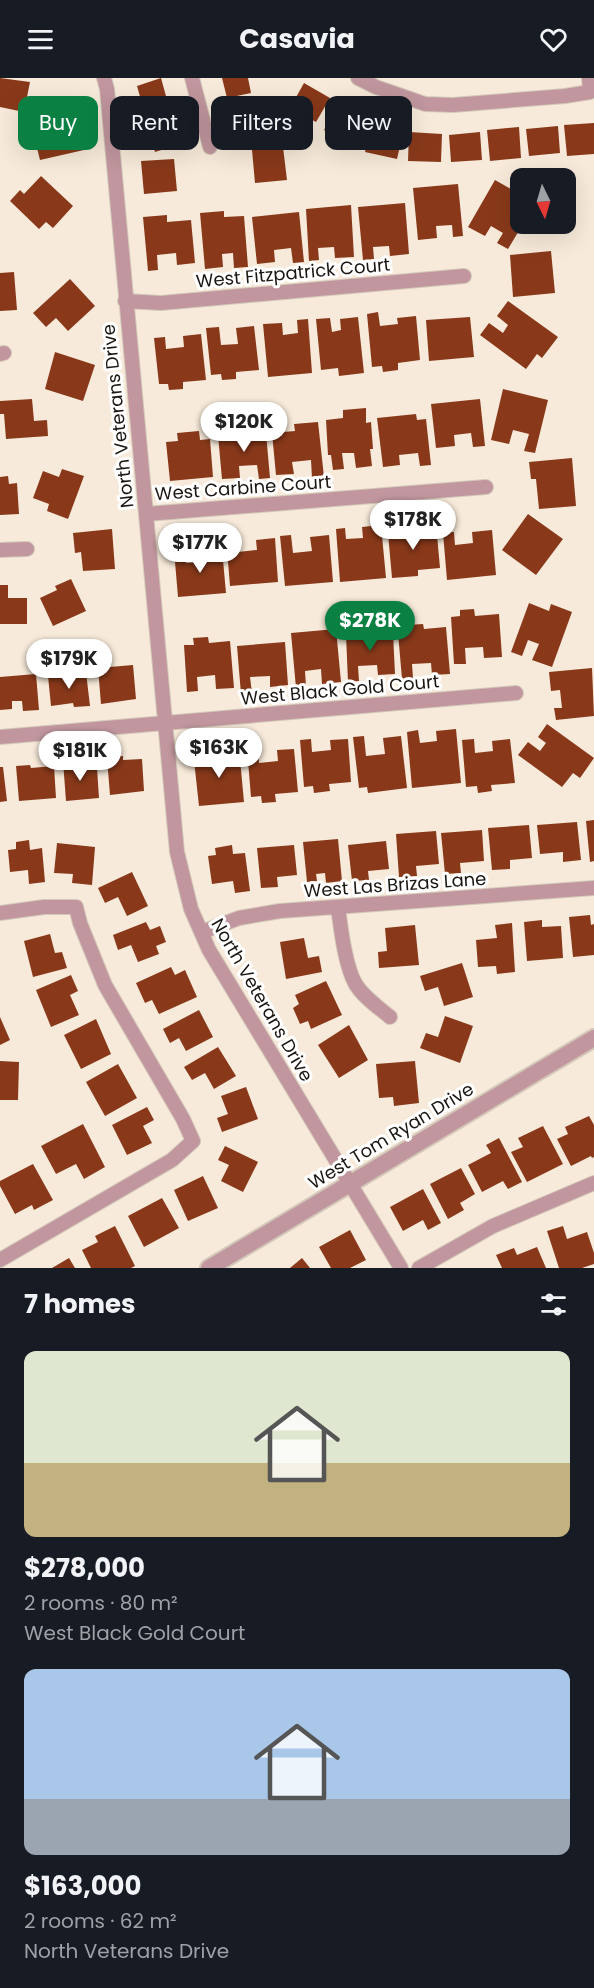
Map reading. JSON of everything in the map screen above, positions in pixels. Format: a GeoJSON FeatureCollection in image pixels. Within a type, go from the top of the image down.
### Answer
{"type":"FeatureCollection","features":[{"type":"Feature","properties":{"kind":"street","name":"North Veterans Drive"},"geometry":{"type":"LineString","coordinates":[[104,78],[107,89],[177,852],[191,909],[209,950],[401,1268]]}},
{"type":"Feature","properties":{"kind":"street"},"geometry":{"type":"LineString","coordinates":[[192,78],[210,147]]}},
{"type":"Feature","properties":{"kind":"street"},"geometry":{"type":"LineString","coordinates":[[358,78],[376,87],[425,104],[453,105],[565,96],[589,85]]}},
{"type":"Feature","properties":{"kind":"street","name":"West Fitzpatrick Court"},"geometry":{"type":"LineString","coordinates":[[125,301],[161,303],[464,276]]}},
{"type":"Feature","properties":{"kind":"street","name":"West Carbine Court"},"geometry":{"type":"LineString","coordinates":[[146,514],[486,487]]}},
{"type":"Feature","properties":{"kind":"street"},"geometry":{"type":"LineString","coordinates":[[0,550],[27,549]]}},
{"type":"Feature","properties":{"kind":"street","name":"West Black Gold Court"},"geometry":{"type":"LineString","coordinates":[[0,737],[516,693]]}},
{"type":"Feature","properties":{"kind":"street","name":"West Las Brizas Lane"},"geometry":{"type":"LineString","coordinates":[[201,932],[239,918],[280,911],[594,888]]}},
{"type":"Feature","properties":{"kind":"street"},"geometry":{"type":"LineString","coordinates":[[0,913],[44,907],[76,907],[80,923],[105,985],[183,1119],[193,1141],[172,1160],[0,1260]]}},
{"type":"Feature","properties":{"kind":"street"},"geometry":{"type":"LineString","coordinates":[[338,908],[342,941],[355,983],[390,1017]]}},
{"type":"Feature","properties":{"kind":"street","name":"West Tom Ryan Drive"},"geometry":{"type":"LineString","coordinates":[[208,1268],[594,1038]]}},
{"type":"Feature","properties":{"kind":"street"},"geometry":{"type":"LineString","coordinates":[[419,1268],[494,1226],[594,1183]]}},
{"type":"Feature","properties":{"kind":"building"},"geometry":{"type":"Polygon","coordinates":[[[0,78],[30,82],[27,96],[18,96],[18,111],[0,107],[0,78]]]}},
{"type":"Feature","properties":{"kind":"building"},"geometry":{"type":"Polygon","coordinates":[[[161,78],[166,96],[140,96],[137,86],[161,78]]]}},
{"type":"Feature","properties":{"kind":"building"},"geometry":{"type":"Polygon","coordinates":[[[222,78],[248,78],[251,93],[226,96],[222,78]]]}},
{"type":"Feature","properties":{"kind":"building"},"geometry":{"type":"Polygon","coordinates":[[[304,83],[327,96],[325,107],[316,122],[313,120],[313,96],[297,96],[304,83]]]}},
{"type":"Feature","properties":{"kind":"building"},"geometry":{"type":"Polygon","coordinates":[[[594,123],[594,154],[567,156],[564,125],[594,123]]]}},
{"type":"Feature","properties":{"kind":"building"},"geometry":{"type":"Polygon","coordinates":[[[558,126],[560,153],[529,156],[526,129],[558,126]]]}},
{"type":"Feature","properties":{"kind":"building"},"geometry":{"type":"Polygon","coordinates":[[[519,127],[521,158],[490,161],[487,130],[519,127]]]}},
{"type":"Feature","properties":{"kind":"building"},"geometry":{"type":"Polygon","coordinates":[[[412,132],[442,134],[441,162],[408,161],[408,150],[412,150],[412,132]]]}},
{"type":"Feature","properties":{"kind":"building"},"geometry":{"type":"Polygon","coordinates":[[[480,132],[482,160],[451,162],[449,135],[480,132]]]}},
{"type":"Feature","properties":{"kind":"building"},"geometry":{"type":"Polygon","coordinates":[[[38,150],[84,150],[40,160],[38,150]]]}},
{"type":"Feature","properties":{"kind":"building"},"geometry":{"type":"Polygon","coordinates":[[[252,150],[283,150],[287,180],[255,183],[252,150]]]}},
{"type":"Feature","properties":{"kind":"building"},"geometry":{"type":"Polygon","coordinates":[[[365,150],[399,150],[397,159],[365,152],[365,150]]]}},
{"type":"Feature","properties":{"kind":"building"},"geometry":{"type":"Polygon","coordinates":[[[174,159],[177,191],[144,194],[141,161],[174,159]]]}},
{"type":"Feature","properties":{"kind":"building"},"geometry":{"type":"Polygon","coordinates":[[[41,176],[73,206],[53,228],[46,222],[39,229],[10,201],[20,190],[24,194],[41,176]]]}},
{"type":"Feature","properties":{"kind":"building"},"geometry":{"type":"Polygon","coordinates":[[[495,180],[510,188],[510,234],[517,234],[508,249],[497,243],[503,233],[491,226],[485,236],[468,227],[495,180]]]}},
{"type":"Feature","properties":{"kind":"building"},"geometry":{"type":"Polygon","coordinates":[[[458,184],[463,236],[453,237],[452,225],[436,226],[437,238],[418,240],[413,188],[458,184]]]}},
{"type":"Feature","properties":{"kind":"building"},"geometry":{"type":"Polygon","coordinates":[[[405,203],[409,254],[390,256],[389,246],[373,247],[374,259],[363,260],[358,207],[405,203]]]}},
{"type":"Feature","properties":{"kind":"building"},"geometry":{"type":"Polygon","coordinates":[[[351,205],[354,257],[335,258],[334,247],[318,248],[319,260],[309,261],[306,209],[351,205]]]}},
{"type":"Feature","properties":{"kind":"building"},"geometry":{"type":"Polygon","coordinates":[[[224,211],[224,217],[244,216],[248,267],[234,268],[233,253],[222,254],[223,267],[205,269],[200,213],[224,211]]]}},
{"type":"Feature","properties":{"kind":"building"},"geometry":{"type":"Polygon","coordinates":[[[299,212],[304,262],[293,263],[291,248],[274,250],[275,262],[257,264],[252,217],[299,212]]]}},
{"type":"Feature","properties":{"kind":"building"},"geometry":{"type":"Polygon","coordinates":[[[167,215],[167,222],[191,220],[195,263],[177,265],[176,253],[157,255],[158,270],[148,271],[143,217],[167,215]]]}},
{"type":"Feature","properties":{"kind":"building"},"geometry":{"type":"Polygon","coordinates":[[[551,251],[555,293],[513,297],[510,255],[551,251]]]}},
{"type":"Feature","properties":{"kind":"building"},"geometry":{"type":"Polygon","coordinates":[[[14,272],[17,310],[0,311],[0,273],[14,272]]]}},
{"type":"Feature","properties":{"kind":"building"},"geometry":{"type":"Polygon","coordinates":[[[70,279],[95,306],[68,331],[56,318],[46,327],[33,313],[70,279]]]}},
{"type":"Feature","properties":{"kind":"building"},"geometry":{"type":"Polygon","coordinates":[[[508,301],[558,337],[542,358],[537,354],[526,369],[480,335],[489,323],[503,333],[508,325],[497,316],[508,301]]]}},
{"type":"Feature","properties":{"kind":"building"},"geometry":{"type":"Polygon","coordinates":[[[378,312],[380,326],[398,324],[397,318],[416,316],[420,360],[398,363],[398,370],[383,372],[382,366],[372,367],[367,314],[378,312]]]}},
{"type":"Feature","properties":{"kind":"building"},"geometry":{"type":"Polygon","coordinates":[[[358,317],[364,373],[339,376],[338,368],[321,370],[316,319],[330,318],[332,332],[341,330],[340,319],[358,317]]]}},
{"type":"Feature","properties":{"kind":"building"},"geometry":{"type":"Polygon","coordinates":[[[470,317],[474,357],[429,361],[426,320],[470,317]]]}},
{"type":"Feature","properties":{"kind":"building"},"geometry":{"type":"Polygon","coordinates":[[[308,319],[312,373],[268,377],[263,324],[282,323],[283,335],[298,333],[297,320],[308,319]]]}},
{"type":"Feature","properties":{"kind":"building"},"geometry":{"type":"Polygon","coordinates":[[[254,326],[259,370],[236,372],[236,379],[222,380],[221,374],[211,375],[206,328],[219,327],[221,345],[238,344],[236,328],[254,326]]]}},
{"type":"Feature","properties":{"kind":"building"},"geometry":{"type":"Polygon","coordinates":[[[201,334],[206,380],[183,382],[183,389],[169,390],[168,384],[159,384],[154,338],[165,337],[166,349],[184,347],[183,336],[201,334]]]}},
{"type":"Feature","properties":{"kind":"building"},"geometry":{"type":"Polygon","coordinates":[[[55,352],[95,365],[83,401],[45,389],[55,352]]]}},
{"type":"Feature","properties":{"kind":"building"},"geometry":{"type":"Polygon","coordinates":[[[503,389],[548,400],[535,453],[524,451],[529,434],[513,430],[509,444],[491,440],[503,389]]]}},
{"type":"Feature","properties":{"kind":"building"},"geometry":{"type":"Polygon","coordinates":[[[32,399],[34,421],[47,420],[48,436],[6,439],[4,414],[0,414],[0,401],[32,399]]]}},
{"type":"Feature","properties":{"kind":"building"},"geometry":{"type":"Polygon","coordinates":[[[480,399],[485,446],[473,447],[471,433],[454,435],[455,446],[436,448],[431,404],[480,399]]]}},
{"type":"Feature","properties":{"kind":"building"},"geometry":{"type":"Polygon","coordinates":[[[366,408],[366,423],[371,422],[372,466],[356,468],[354,453],[342,453],[344,469],[333,470],[331,455],[328,455],[326,420],[343,418],[343,410],[366,408]]]}},
{"type":"Feature","properties":{"kind":"building"},"geometry":{"type":"Polygon","coordinates":[[[416,414],[417,420],[426,419],[431,465],[420,466],[418,453],[399,455],[400,465],[383,467],[377,418],[416,414]]]}},
{"type":"Feature","properties":{"kind":"building"},"geometry":{"type":"Polygon","coordinates":[[[318,422],[324,477],[312,478],[311,460],[292,462],[294,474],[276,475],[272,433],[295,431],[294,424],[318,422]]]}},
{"type":"Feature","properties":{"kind":"building"},"geometry":{"type":"Polygon","coordinates":[[[255,425],[256,434],[266,433],[270,478],[259,479],[257,465],[239,466],[240,478],[222,479],[218,435],[241,433],[240,427],[255,425]]]}},
{"type":"Feature","properties":{"kind":"building"},"geometry":{"type":"Polygon","coordinates":[[[199,431],[200,440],[210,439],[213,477],[170,481],[166,442],[178,441],[177,433],[199,431]]]}},
{"type":"Feature","properties":{"kind":"building"},"geometry":{"type":"Polygon","coordinates":[[[572,458],[576,506],[539,509],[536,479],[531,479],[529,462],[572,458]]]}},
{"type":"Feature","properties":{"kind":"building"},"geometry":{"type":"Polygon","coordinates":[[[62,469],[84,476],[68,519],[47,511],[49,504],[33,498],[43,471],[59,477],[62,469]]]}},
{"type":"Feature","properties":{"kind":"building"},"geometry":{"type":"Polygon","coordinates":[[[8,476],[9,484],[17,483],[19,514],[0,515],[0,477],[8,476]]]}},
{"type":"Feature","properties":{"kind":"building"},"geometry":{"type":"Polygon","coordinates":[[[528,514],[563,539],[536,575],[502,550],[528,514]]]}},
{"type":"Feature","properties":{"kind":"building"},"geometry":{"type":"Polygon","coordinates":[[[399,521],[400,538],[417,537],[416,526],[436,524],[440,568],[418,570],[418,576],[392,578],[387,522],[399,521]]]}},
{"type":"Feature","properties":{"kind":"building"},"geometry":{"type":"Polygon","coordinates":[[[381,525],[386,578],[340,582],[336,529],[345,528],[346,539],[363,538],[362,527],[381,525]]]}},
{"type":"Feature","properties":{"kind":"building"},"geometry":{"type":"Polygon","coordinates":[[[112,529],[115,569],[83,571],[81,552],[75,553],[73,533],[112,529]]]}},
{"type":"Feature","properties":{"kind":"building"},"geometry":{"type":"Polygon","coordinates":[[[492,530],[496,575],[447,580],[443,533],[454,532],[455,545],[473,543],[472,532],[492,530]]]}},
{"type":"Feature","properties":{"kind":"building"},"geometry":{"type":"Polygon","coordinates":[[[291,535],[293,553],[312,551],[310,537],[329,535],[333,582],[285,586],[280,536],[291,535]]]}},
{"type":"Feature","properties":{"kind":"building"},"geometry":{"type":"Polygon","coordinates":[[[237,536],[238,552],[257,550],[256,540],[275,538],[278,582],[230,586],[226,537],[237,536]]]}},
{"type":"Feature","properties":{"kind":"building"},"geometry":{"type":"Polygon","coordinates":[[[185,549],[186,563],[205,562],[204,550],[222,549],[226,593],[178,597],[174,550],[185,549]]]}},
{"type":"Feature","properties":{"kind":"building"},"geometry":{"type":"Polygon","coordinates":[[[71,579],[86,611],[53,626],[40,598],[57,590],[55,586],[71,579]]]}},
{"type":"Feature","properties":{"kind":"building"},"geometry":{"type":"Polygon","coordinates":[[[0,585],[8,585],[8,598],[27,598],[27,624],[0,624],[0,585]]]}},
{"type":"Feature","properties":{"kind":"building"},"geometry":{"type":"Polygon","coordinates":[[[529,603],[549,611],[551,604],[572,612],[552,667],[532,660],[539,644],[528,640],[522,656],[511,652],[529,603]]]}},
{"type":"Feature","properties":{"kind":"building"},"geometry":{"type":"Polygon","coordinates":[[[474,609],[475,616],[499,614],[502,657],[484,658],[483,647],[465,648],[466,664],[454,664],[451,617],[460,616],[460,610],[474,609]]]}},
{"type":"Feature","properties":{"kind":"building"},"geometry":{"type":"Polygon","coordinates":[[[423,624],[424,629],[446,627],[450,674],[432,675],[431,663],[412,664],[413,678],[402,679],[398,633],[408,632],[407,625],[423,624]]]}},
{"type":"Feature","properties":{"kind":"building"},"geometry":{"type":"Polygon","coordinates":[[[380,627],[381,634],[393,633],[395,674],[378,675],[377,665],[358,666],[359,681],[348,682],[346,635],[355,635],[354,629],[380,627]]]}},
{"type":"Feature","properties":{"kind":"building"},"geometry":{"type":"Polygon","coordinates":[[[336,629],[341,682],[322,684],[321,669],[305,671],[306,687],[296,688],[291,633],[336,629]]]}},
{"type":"Feature","properties":{"kind":"building"},"geometry":{"type":"Polygon","coordinates":[[[208,637],[209,643],[230,641],[234,688],[216,689],[215,675],[197,677],[198,691],[187,692],[184,645],[194,645],[193,638],[208,637]]]}},
{"type":"Feature","properties":{"kind":"building"},"geometry":{"type":"Polygon","coordinates":[[[285,642],[288,685],[270,687],[270,676],[250,677],[252,693],[241,694],[237,646],[285,642]]]}},
{"type":"Feature","properties":{"kind":"building"},"geometry":{"type":"Polygon","coordinates":[[[133,665],[136,699],[101,704],[98,668],[133,665]]]}},
{"type":"Feature","properties":{"kind":"building"},"geometry":{"type":"Polygon","coordinates":[[[592,668],[594,716],[556,720],[554,708],[562,708],[560,690],[551,691],[549,672],[592,668]]]}},
{"type":"Feature","properties":{"kind":"building"},"geometry":{"type":"Polygon","coordinates":[[[86,672],[90,706],[74,707],[73,703],[51,706],[48,676],[86,672]]]}},
{"type":"Feature","properties":{"kind":"building"},"geometry":{"type":"Polygon","coordinates":[[[36,674],[39,710],[23,711],[22,701],[12,701],[12,709],[0,710],[0,677],[36,674]]]}},
{"type":"Feature","properties":{"kind":"building"},"geometry":{"type":"Polygon","coordinates":[[[547,724],[594,758],[580,778],[573,773],[562,787],[518,755],[528,742],[540,751],[546,743],[538,737],[547,724]]]}},
{"type":"Feature","properties":{"kind":"building"},"geometry":{"type":"Polygon","coordinates":[[[456,729],[461,783],[412,788],[407,732],[418,730],[420,743],[437,741],[436,731],[456,729]]]}},
{"type":"Feature","properties":{"kind":"building"},"geometry":{"type":"Polygon","coordinates":[[[364,736],[366,756],[385,754],[383,738],[401,736],[407,788],[368,793],[367,787],[359,788],[353,737],[364,736]]]}},
{"type":"Feature","properties":{"kind":"building"},"geometry":{"type":"Polygon","coordinates":[[[311,739],[312,752],[331,750],[330,740],[348,739],[351,782],[329,784],[330,791],[314,793],[313,786],[304,787],[300,740],[311,739]]]}},
{"type":"Feature","properties":{"kind":"building"},"geometry":{"type":"Polygon","coordinates":[[[474,739],[475,753],[493,751],[492,741],[510,739],[515,783],[491,785],[492,791],[478,793],[477,786],[466,787],[462,740],[474,739]]]}},
{"type":"Feature","properties":{"kind":"building"},"geometry":{"type":"Polygon","coordinates":[[[239,748],[244,802],[199,806],[193,751],[203,750],[204,764],[221,762],[220,750],[239,748]]]}},
{"type":"Feature","properties":{"kind":"building"},"geometry":{"type":"Polygon","coordinates":[[[258,748],[259,763],[278,761],[277,750],[294,749],[298,792],[275,794],[276,802],[262,803],[261,796],[251,797],[247,749],[258,748]]]}},
{"type":"Feature","properties":{"kind":"building"},"geometry":{"type":"Polygon","coordinates":[[[123,756],[123,760],[142,759],[144,791],[110,795],[107,758],[123,756]]]}},
{"type":"Feature","properties":{"kind":"building"},"geometry":{"type":"Polygon","coordinates":[[[79,759],[80,769],[97,768],[99,798],[66,801],[63,761],[79,759]]]}},
{"type":"Feature","properties":{"kind":"building"},"geometry":{"type":"Polygon","coordinates":[[[30,765],[31,768],[54,766],[56,798],[19,801],[16,766],[30,765]]]}},
{"type":"Feature","properties":{"kind":"building"},"geometry":{"type":"Polygon","coordinates":[[[0,767],[3,767],[7,801],[0,802],[0,767]]]}},
{"type":"Feature","properties":{"kind":"building"},"geometry":{"type":"Polygon","coordinates":[[[594,820],[594,861],[590,862],[586,821],[594,820]]]}},
{"type":"Feature","properties":{"kind":"building"},"geometry":{"type":"Polygon","coordinates":[[[577,822],[581,860],[563,862],[563,852],[540,854],[537,825],[577,822]]]}},
{"type":"Feature","properties":{"kind":"building"},"geometry":{"type":"Polygon","coordinates":[[[529,825],[532,858],[510,860],[510,869],[492,870],[488,828],[529,825]]]}},
{"type":"Feature","properties":{"kind":"building"},"geometry":{"type":"Polygon","coordinates":[[[482,830],[484,861],[460,863],[461,873],[445,874],[441,833],[482,830]]]}},
{"type":"Feature","properties":{"kind":"building"},"geometry":{"type":"Polygon","coordinates":[[[436,831],[439,864],[416,866],[417,876],[399,877],[396,834],[436,831]]]}},
{"type":"Feature","properties":{"kind":"building"},"geometry":{"type":"Polygon","coordinates":[[[338,839],[342,881],[326,883],[325,873],[316,874],[317,881],[307,882],[303,842],[338,839]]]}},
{"type":"Feature","properties":{"kind":"building"},"geometry":{"type":"Polygon","coordinates":[[[29,840],[30,850],[42,848],[45,882],[29,884],[28,870],[10,872],[8,850],[16,849],[16,842],[29,840]]]}},
{"type":"Feature","properties":{"kind":"building"},"geometry":{"type":"Polygon","coordinates":[[[386,841],[389,869],[368,871],[369,880],[352,881],[348,845],[386,841]]]}},
{"type":"Feature","properties":{"kind":"building"},"geometry":{"type":"Polygon","coordinates":[[[57,843],[95,847],[92,885],[72,883],[73,874],[54,873],[57,843]]]}},
{"type":"Feature","properties":{"kind":"building"},"geometry":{"type":"Polygon","coordinates":[[[232,845],[233,854],[245,853],[250,891],[235,893],[233,881],[212,884],[208,856],[216,855],[215,848],[232,845]]]}},
{"type":"Feature","properties":{"kind":"building"},"geometry":{"type":"Polygon","coordinates":[[[294,845],[297,875],[277,877],[278,887],[261,888],[257,848],[294,845]]]}},
{"type":"Feature","properties":{"kind":"building"},"geometry":{"type":"Polygon","coordinates":[[[132,872],[148,906],[127,916],[118,897],[105,903],[98,888],[132,872]]]}},
{"type":"Feature","properties":{"kind":"building"},"geometry":{"type":"Polygon","coordinates":[[[590,915],[591,925],[594,924],[594,955],[573,957],[569,917],[590,915]]]}},
{"type":"Feature","properties":{"kind":"building"},"geometry":{"type":"Polygon","coordinates":[[[542,920],[542,927],[561,926],[563,958],[527,961],[524,922],[542,920]]]}},
{"type":"Feature","properties":{"kind":"building"},"geometry":{"type":"Polygon","coordinates":[[[146,922],[150,930],[160,926],[166,942],[156,946],[159,954],[138,962],[131,945],[118,950],[113,935],[146,922]]]}},
{"type":"Feature","properties":{"kind":"building"},"geometry":{"type":"Polygon","coordinates":[[[512,923],[515,972],[497,974],[496,966],[478,967],[476,940],[497,938],[495,925],[512,923]]]}},
{"type":"Feature","properties":{"kind":"building"},"geometry":{"type":"Polygon","coordinates":[[[415,925],[419,965],[379,968],[378,952],[387,951],[385,928],[415,925]]]}},
{"type":"Feature","properties":{"kind":"building"},"geometry":{"type":"Polygon","coordinates":[[[50,934],[55,953],[62,952],[67,968],[33,977],[24,941],[50,934]]]}},
{"type":"Feature","properties":{"kind":"building"},"geometry":{"type":"Polygon","coordinates":[[[304,938],[308,958],[319,956],[322,972],[286,979],[280,942],[304,938]]]}},
{"type":"Feature","properties":{"kind":"building"},"geometry":{"type":"Polygon","coordinates":[[[462,963],[473,997],[444,1006],[438,987],[425,991],[420,976],[462,963]]]}},
{"type":"Feature","properties":{"kind":"building"},"geometry":{"type":"Polygon","coordinates":[[[171,967],[175,975],[185,970],[197,997],[159,1014],[152,1000],[145,1003],[136,983],[171,967]]]}},
{"type":"Feature","properties":{"kind":"building"},"geometry":{"type":"Polygon","coordinates":[[[71,975],[78,991],[70,995],[79,1015],[51,1027],[36,990],[71,975]]]}},
{"type":"Feature","properties":{"kind":"building"},"geometry":{"type":"Polygon","coordinates":[[[326,981],[342,1015],[311,1029],[308,1021],[300,1024],[293,1008],[299,1004],[295,995],[326,981]]]}},
{"type":"Feature","properties":{"kind":"building"},"geometry":{"type":"Polygon","coordinates":[[[199,1010],[213,1037],[186,1051],[179,1038],[170,1043],[163,1029],[199,1010]]]}},
{"type":"Feature","properties":{"kind":"building"},"geometry":{"type":"Polygon","coordinates":[[[445,1016],[473,1026],[460,1063],[420,1048],[426,1033],[438,1037],[445,1016]]]}},
{"type":"Feature","properties":{"kind":"building"},"geometry":{"type":"Polygon","coordinates":[[[0,1017],[10,1040],[0,1045],[0,1017]]]}},
{"type":"Feature","properties":{"kind":"building"},"geometry":{"type":"Polygon","coordinates":[[[96,1019],[111,1054],[81,1069],[64,1035],[96,1019]]]}},
{"type":"Feature","properties":{"kind":"building"},"geometry":{"type":"Polygon","coordinates":[[[349,1025],[368,1060],[339,1078],[318,1045],[349,1025]]]}},
{"type":"Feature","properties":{"kind":"building"},"geometry":{"type":"Polygon","coordinates":[[[218,1047],[236,1076],[214,1089],[205,1073],[192,1080],[184,1067],[218,1047]]]}},
{"type":"Feature","properties":{"kind":"building"},"geometry":{"type":"Polygon","coordinates":[[[0,1061],[19,1062],[18,1100],[0,1100],[0,1061]]]}},
{"type":"Feature","properties":{"kind":"building"},"geometry":{"type":"Polygon","coordinates":[[[415,1061],[419,1103],[394,1106],[393,1097],[379,1098],[376,1064],[415,1061]]]}},
{"type":"Feature","properties":{"kind":"building"},"geometry":{"type":"Polygon","coordinates":[[[118,1064],[137,1098],[105,1116],[86,1082],[118,1064]]]}},
{"type":"Feature","properties":{"kind":"building"},"geometry":{"type":"Polygon","coordinates":[[[246,1087],[258,1119],[222,1132],[217,1118],[228,1114],[221,1096],[246,1087]]]}},
{"type":"Feature","properties":{"kind":"building"},"geometry":{"type":"Polygon","coordinates":[[[147,1107],[154,1120],[143,1126],[152,1143],[127,1155],[112,1125],[147,1107]]]}},
{"type":"Feature","properties":{"kind":"building"},"geometry":{"type":"Polygon","coordinates":[[[589,1116],[594,1125],[594,1157],[591,1156],[571,1166],[557,1139],[568,1134],[565,1127],[589,1116]]]}},
{"type":"Feature","properties":{"kind":"building"},"geometry":{"type":"Polygon","coordinates":[[[83,1124],[105,1167],[84,1179],[76,1164],[56,1174],[41,1146],[83,1124]]]}},
{"type":"Feature","properties":{"kind":"building"},"geometry":{"type":"Polygon","coordinates":[[[543,1126],[563,1164],[527,1182],[511,1152],[523,1147],[518,1138],[543,1126]]]}},
{"type":"Feature","properties":{"kind":"building"},"geometry":{"type":"Polygon","coordinates":[[[499,1138],[522,1182],[508,1189],[503,1181],[482,1192],[468,1165],[491,1153],[486,1145],[499,1138]]]}},
{"type":"Feature","properties":{"kind":"building"},"geometry":{"type":"Polygon","coordinates":[[[225,1146],[258,1162],[243,1192],[221,1181],[229,1165],[218,1160],[225,1146]]]}},
{"type":"Feature","properties":{"kind":"building"},"geometry":{"type":"Polygon","coordinates":[[[33,1164],[53,1200],[34,1210],[32,1205],[15,1214],[0,1186],[0,1181],[33,1164]]]}},
{"type":"Feature","properties":{"kind":"building"},"geometry":{"type":"Polygon","coordinates":[[[461,1168],[475,1194],[460,1203],[464,1210],[448,1219],[430,1184],[461,1168]]]}},
{"type":"Feature","properties":{"kind":"building"},"geometry":{"type":"Polygon","coordinates":[[[203,1176],[218,1208],[188,1221],[174,1190],[203,1176]]]}},
{"type":"Feature","properties":{"kind":"building"},"geometry":{"type":"Polygon","coordinates":[[[423,1189],[441,1223],[428,1230],[423,1220],[403,1231],[390,1207],[423,1189]]]}},
{"type":"Feature","properties":{"kind":"building"},"geometry":{"type":"Polygon","coordinates":[[[162,1198],[179,1228],[144,1247],[128,1216],[162,1198]]]}},
{"type":"Feature","properties":{"kind":"building"},"geometry":{"type":"Polygon","coordinates":[[[115,1226],[135,1266],[131,1268],[91,1268],[82,1250],[98,1242],[95,1236],[115,1226]]]}},
{"type":"Feature","properties":{"kind":"building"},"geometry":{"type":"Polygon","coordinates":[[[563,1226],[567,1239],[587,1232],[594,1253],[594,1264],[582,1268],[559,1268],[547,1231],[563,1226]]]}},
{"type":"Feature","properties":{"kind":"building"},"geometry":{"type":"Polygon","coordinates":[[[350,1230],[366,1260],[350,1268],[331,1268],[319,1247],[350,1230]]]}},
{"type":"Feature","properties":{"kind":"building"},"geometry":{"type":"Polygon","coordinates":[[[537,1247],[546,1268],[502,1268],[496,1255],[514,1248],[517,1255],[537,1247]]]}},
{"type":"Feature","properties":{"kind":"building"},"geometry":{"type":"Polygon","coordinates":[[[69,1258],[75,1268],[52,1268],[69,1258]]]}},
{"type":"Feature","properties":{"kind":"building"},"geometry":{"type":"Polygon","coordinates":[[[302,1258],[310,1268],[290,1268],[302,1258]]]}}]}
